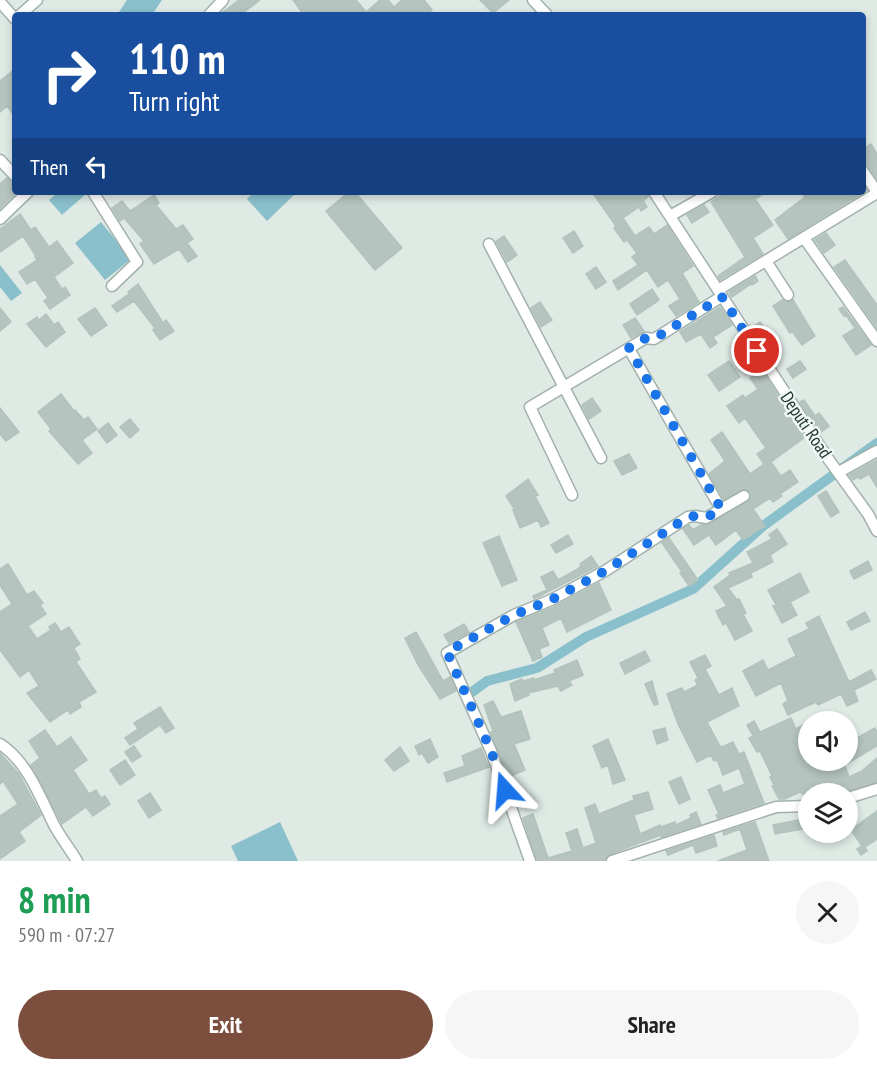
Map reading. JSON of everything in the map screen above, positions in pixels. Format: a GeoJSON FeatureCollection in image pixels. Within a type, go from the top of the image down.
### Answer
{"type":"FeatureCollection","features":[{"type":"Feature","properties":{"kind":"street"},"geometry":{"type":"LineString","coordinates":[[23,12],[37,0]]}},
{"type":"Feature","properties":{"kind":"street"},"geometry":{"type":"LineString","coordinates":[[212,12],[223,0]]}},
{"type":"Feature","properties":{"kind":"street"},"geometry":{"type":"LineString","coordinates":[[533,0],[544,12]]}},
{"type":"Feature","properties":{"kind":"street"},"geometry":{"type":"LineString","coordinates":[[0,2],[12,15]]}},
{"type":"Feature","properties":{"kind":"street"},"geometry":{"type":"LineString","coordinates":[[0,160],[12,173]]}},
{"type":"Feature","properties":{"kind":"street"},"geometry":{"type":"LineString","coordinates":[[572,495],[530,407],[646,338],[654,339],[766,261],[877,192],[866,176]]}},
{"type":"Feature","properties":{"kind":"street"},"geometry":{"type":"LineString","coordinates":[[0,219],[25,195]]}},
{"type":"Feature","properties":{"kind":"street"},"geometry":{"type":"LineString","coordinates":[[95,195],[137,262],[112,286]]}},
{"type":"Feature","properties":{"kind":"street","name":"Deputi Road"},"geometry":{"type":"LineString","coordinates":[[656,195],[868,514],[877,531]]}},
{"type":"Feature","properties":{"kind":"street"},"geometry":{"type":"LineString","coordinates":[[670,216],[707,195]]}},
{"type":"Feature","properties":{"kind":"street"},"geometry":{"type":"LineString","coordinates":[[804,237],[877,341]]}},
{"type":"Feature","properties":{"kind":"street"},"geometry":{"type":"LineString","coordinates":[[489,244],[601,458]]}},
{"type":"Feature","properties":{"kind":"street"},"geometry":{"type":"LineString","coordinates":[[766,261],[788,295]]}},
{"type":"Feature","properties":{"kind":"street"},"geometry":{"type":"LineString","coordinates":[[629,348],[721,509]]}},
{"type":"Feature","properties":{"kind":"street"},"geometry":{"type":"LineString","coordinates":[[839,472],[877,451]]}},
{"type":"Feature","properties":{"kind":"street"},"geometry":{"type":"LineString","coordinates":[[530,861],[491,751],[447,653],[514,615],[551,600],[605,571],[688,517],[706,518],[744,496]]}},
{"type":"Feature","properties":{"kind":"street"},"geometry":{"type":"LineString","coordinates":[[0,744],[13,752],[25,770],[56,828],[77,861]]}},
{"type":"Feature","properties":{"kind":"street"},"geometry":{"type":"LineString","coordinates":[[858,795],[877,789]]}},
{"type":"Feature","properties":{"kind":"street"},"geometry":{"type":"LineString","coordinates":[[612,861],[776,807],[798,806]]}},
{"type":"Feature","properties":{"kind":"water"},"geometry":{"type":"Polygon","coordinates":[[[127,0],[162,0],[154,12],[119,12],[127,0]]]}},
{"type":"Feature","properties":{"kind":"water"},"geometry":{"type":"Polygon","coordinates":[[[55,195],[85,195],[62,215],[49,200],[55,195]]]}},
{"type":"Feature","properties":{"kind":"water"},"geometry":{"type":"Polygon","coordinates":[[[251,195],[294,195],[267,221],[247,199],[251,195]]]}},
{"type":"Feature","properties":{"kind":"water"},"geometry":{"type":"Polygon","coordinates":[[[101,222],[131,259],[105,280],[75,243],[101,222]]]}},
{"type":"Feature","properties":{"kind":"water"},"geometry":{"type":"Polygon","coordinates":[[[0,265],[22,293],[11,301],[0,287],[0,265]]]}},
{"type":"Feature","properties":{"kind":"water"},"geometry":{"type":"Polygon","coordinates":[[[280,822],[298,861],[238,861],[231,846],[280,822]]]}},
{"type":"Feature","properties":{"kind":"building"},"geometry":{"type":"Polygon","coordinates":[[[239,0],[260,0],[244,12],[223,12],[239,0]]]}},
{"type":"Feature","properties":{"kind":"building"},"geometry":{"type":"Polygon","coordinates":[[[293,0],[356,0],[366,12],[302,12],[293,0]]]}},
{"type":"Feature","properties":{"kind":"building"},"geometry":{"type":"Polygon","coordinates":[[[380,0],[388,0],[394,7],[402,0],[424,0],[432,10],[430,12],[366,12],[380,0]]]}},
{"type":"Feature","properties":{"kind":"building"},"geometry":{"type":"Polygon","coordinates":[[[480,0],[509,0],[494,12],[480,0]]]}},
{"type":"Feature","properties":{"kind":"building"},"geometry":{"type":"Polygon","coordinates":[[[12,71],[12,113],[7,106],[0,112],[0,81],[12,71]]]}},
{"type":"Feature","properties":{"kind":"building"},"geometry":{"type":"Polygon","coordinates":[[[871,144],[877,154],[877,179],[866,164],[866,147],[871,144]]]}},
{"type":"Feature","properties":{"kind":"building"},"geometry":{"type":"Polygon","coordinates":[[[7,178],[12,181],[12,195],[14,195],[0,209],[0,184],[7,178]]]}},
{"type":"Feature","properties":{"kind":"building"},"geometry":{"type":"Polygon","coordinates":[[[154,195],[159,203],[156,205],[176,229],[183,225],[193,239],[187,243],[197,256],[188,262],[179,249],[154,264],[140,244],[144,241],[124,218],[120,221],[112,208],[122,201],[130,211],[154,195]]]}},
{"type":"Feature","properties":{"kind":"building"},"geometry":{"type":"Polygon","coordinates":[[[345,195],[358,195],[402,248],[375,270],[326,211],[345,195]]]}},
{"type":"Feature","properties":{"kind":"building"},"geometry":{"type":"Polygon","coordinates":[[[594,195],[648,195],[643,201],[647,207],[641,211],[639,207],[623,218],[635,236],[649,227],[654,234],[667,225],[693,266],[682,273],[699,302],[676,316],[669,306],[680,299],[668,280],[658,287],[647,270],[618,290],[613,281],[638,265],[632,257],[637,253],[627,240],[624,242],[614,228],[616,226],[594,195]]]}},
{"type":"Feature","properties":{"kind":"building"},"geometry":{"type":"Polygon","coordinates":[[[722,195],[761,195],[755,199],[773,225],[753,238],[763,254],[720,280],[718,276],[745,257],[711,202],[722,195]]]}},
{"type":"Feature","properties":{"kind":"building"},"geometry":{"type":"Polygon","coordinates":[[[804,195],[859,195],[788,239],[775,220],[805,197],[804,195]]]}},
{"type":"Feature","properties":{"kind":"building"},"geometry":{"type":"Polygon","coordinates":[[[704,205],[709,212],[692,223],[687,215],[704,205]]]}},
{"type":"Feature","properties":{"kind":"building"},"geometry":{"type":"Polygon","coordinates":[[[20,214],[31,230],[35,227],[49,247],[57,241],[73,263],[54,277],[62,289],[65,287],[70,295],[50,309],[44,301],[48,298],[35,279],[27,284],[19,272],[37,260],[23,236],[0,252],[0,229],[20,214]]]}},
{"type":"Feature","properties":{"kind":"building"},"geometry":{"type":"Polygon","coordinates":[[[574,231],[583,246],[573,253],[563,238],[574,231]]]}},
{"type":"Feature","properties":{"kind":"building"},"geometry":{"type":"Polygon","coordinates":[[[826,233],[835,245],[824,253],[815,240],[826,233]]]}},
{"type":"Feature","properties":{"kind":"building"},"geometry":{"type":"Polygon","coordinates":[[[504,236],[517,255],[507,262],[496,241],[504,236]]]}},
{"type":"Feature","properties":{"kind":"building"},"geometry":{"type":"Polygon","coordinates":[[[845,260],[877,305],[877,328],[834,267],[845,260]]]}},
{"type":"Feature","properties":{"kind":"building"},"geometry":{"type":"Polygon","coordinates":[[[596,267],[606,282],[596,289],[586,274],[596,267]]]}},
{"type":"Feature","properties":{"kind":"building"},"geometry":{"type":"Polygon","coordinates":[[[755,276],[758,281],[732,297],[729,292],[755,276]]]}},
{"type":"Feature","properties":{"kind":"building"},"geometry":{"type":"Polygon","coordinates":[[[138,284],[163,323],[166,320],[174,331],[160,340],[153,330],[155,328],[134,301],[117,312],[112,306],[129,294],[128,292],[138,284]]]}},
{"type":"Feature","properties":{"kind":"building"},"geometry":{"type":"Polygon","coordinates":[[[652,289],[659,300],[637,315],[630,304],[652,289]]]}},
{"type":"Feature","properties":{"kind":"building"},"geometry":{"type":"Polygon","coordinates":[[[782,300],[788,302],[793,300],[815,336],[802,345],[792,331],[790,333],[773,306],[782,300]]]}},
{"type":"Feature","properties":{"kind":"building"},"geometry":{"type":"Polygon","coordinates":[[[540,302],[552,320],[541,327],[531,308],[540,302]]]}},
{"type":"Feature","properties":{"kind":"building"},"geometry":{"type":"Polygon","coordinates":[[[720,307],[732,325],[713,337],[717,343],[710,348],[701,334],[686,342],[680,332],[720,307]]]}},
{"type":"Feature","properties":{"kind":"building"},"geometry":{"type":"Polygon","coordinates":[[[843,307],[871,345],[856,355],[843,336],[855,328],[839,309],[843,307]]]}},
{"type":"Feature","properties":{"kind":"building"},"geometry":{"type":"Polygon","coordinates":[[[0,308],[11,322],[0,331],[0,308]]]}},
{"type":"Feature","properties":{"kind":"building"},"geometry":{"type":"Polygon","coordinates":[[[95,308],[107,325],[91,336],[78,319],[95,308]]]}},
{"type":"Feature","properties":{"kind":"building"},"geometry":{"type":"Polygon","coordinates":[[[46,314],[54,325],[58,322],[65,332],[46,347],[27,324],[37,317],[39,320],[46,314]]]}},
{"type":"Feature","properties":{"kind":"building"},"geometry":{"type":"Polygon","coordinates":[[[635,318],[644,331],[631,338],[623,325],[635,318]]]}},
{"type":"Feature","properties":{"kind":"building"},"geometry":{"type":"Polygon","coordinates":[[[760,322],[777,347],[768,353],[752,328],[760,322]]]}},
{"type":"Feature","properties":{"kind":"building"},"geometry":{"type":"Polygon","coordinates":[[[729,361],[740,377],[719,391],[708,375],[729,361]]]}},
{"type":"Feature","properties":{"kind":"building"},"geometry":{"type":"Polygon","coordinates":[[[800,361],[806,369],[793,378],[787,369],[800,361]]]}},
{"type":"Feature","properties":{"kind":"building"},"geometry":{"type":"Polygon","coordinates":[[[762,371],[805,437],[771,462],[781,476],[790,470],[798,482],[780,494],[782,496],[773,502],[770,498],[753,509],[765,526],[743,540],[736,530],[716,545],[709,535],[694,545],[683,529],[689,525],[693,530],[701,525],[710,524],[751,499],[751,493],[745,489],[724,499],[709,474],[725,461],[711,440],[722,432],[750,474],[764,464],[757,454],[766,448],[745,418],[739,423],[727,406],[743,395],[745,398],[758,389],[750,378],[762,371]]]}},
{"type":"Feature","properties":{"kind":"building"},"geometry":{"type":"Polygon","coordinates":[[[61,394],[74,411],[84,420],[88,417],[97,429],[82,440],[92,453],[78,464],[49,431],[51,429],[38,412],[61,394]]]}},
{"type":"Feature","properties":{"kind":"building"},"geometry":{"type":"Polygon","coordinates":[[[592,398],[601,411],[589,419],[582,405],[592,398]]]}},
{"type":"Feature","properties":{"kind":"building"},"geometry":{"type":"Polygon","coordinates":[[[804,400],[815,416],[819,413],[829,426],[820,433],[800,402],[804,400]]]}},
{"type":"Feature","properties":{"kind":"building"},"geometry":{"type":"Polygon","coordinates":[[[0,408],[19,432],[6,441],[0,434],[0,408]]]}},
{"type":"Feature","properties":{"kind":"building"},"geometry":{"type":"Polygon","coordinates":[[[130,419],[139,430],[130,438],[120,427],[130,419]]]}},
{"type":"Feature","properties":{"kind":"building"},"geometry":{"type":"Polygon","coordinates":[[[108,423],[117,435],[107,443],[98,431],[108,423]]]}},
{"type":"Feature","properties":{"kind":"building"},"geometry":{"type":"Polygon","coordinates":[[[629,454],[637,468],[622,475],[614,461],[629,454]]]}},
{"type":"Feature","properties":{"kind":"building"},"geometry":{"type":"Polygon","coordinates":[[[877,460],[877,487],[869,474],[853,480],[849,475],[877,460]]]}},
{"type":"Feature","properties":{"kind":"building"},"geometry":{"type":"Polygon","coordinates":[[[528,479],[538,495],[535,496],[549,523],[541,527],[538,520],[520,528],[513,510],[515,510],[506,496],[528,479]]]}},
{"type":"Feature","properties":{"kind":"building"},"geometry":{"type":"Polygon","coordinates":[[[826,491],[839,512],[831,517],[818,496],[826,491]]]}},
{"type":"Feature","properties":{"kind":"building"},"geometry":{"type":"Polygon","coordinates":[[[777,529],[787,544],[770,555],[773,562],[751,573],[752,577],[728,588],[737,600],[739,599],[746,613],[743,614],[752,631],[735,640],[726,623],[723,625],[716,611],[727,606],[714,587],[730,575],[729,573],[753,563],[747,552],[772,539],[769,535],[777,529]]]}},
{"type":"Feature","properties":{"kind":"building"},"geometry":{"type":"Polygon","coordinates":[[[568,535],[573,544],[556,553],[551,545],[568,535]]]}},
{"type":"Feature","properties":{"kind":"building"},"geometry":{"type":"Polygon","coordinates":[[[499,536],[517,580],[502,586],[483,543],[499,536]]]}},
{"type":"Feature","properties":{"kind":"building"},"geometry":{"type":"Polygon","coordinates":[[[669,538],[698,580],[689,586],[662,543],[669,538]]]}},
{"type":"Feature","properties":{"kind":"building"},"geometry":{"type":"Polygon","coordinates":[[[591,556],[598,566],[534,599],[533,596],[547,590],[541,577],[553,571],[558,580],[576,570],[591,556]]]}},
{"type":"Feature","properties":{"kind":"building"},"geometry":{"type":"Polygon","coordinates":[[[868,561],[872,570],[854,579],[850,571],[868,561]]]}},
{"type":"Feature","properties":{"kind":"building"},"geometry":{"type":"Polygon","coordinates":[[[8,564],[27,595],[34,591],[43,603],[40,605],[46,614],[28,626],[37,639],[51,630],[49,627],[55,623],[61,632],[69,627],[80,644],[74,648],[80,659],[76,662],[96,692],[79,702],[81,707],[70,714],[68,710],[50,722],[27,693],[39,686],[29,670],[20,677],[0,650],[0,612],[12,604],[0,585],[0,569],[8,564]]]}},
{"type":"Feature","properties":{"kind":"building"},"geometry":{"type":"Polygon","coordinates":[[[800,573],[809,592],[790,602],[797,615],[782,623],[768,590],[800,573]]]}},
{"type":"Feature","properties":{"kind":"building"},"geometry":{"type":"Polygon","coordinates":[[[599,583],[611,610],[567,632],[561,618],[542,628],[549,645],[539,649],[542,657],[533,661],[516,622],[554,607],[599,583]]]}},
{"type":"Feature","properties":{"kind":"building"},"geometry":{"type":"Polygon","coordinates":[[[865,612],[870,621],[851,630],[847,622],[865,612]]]}},
{"type":"Feature","properties":{"kind":"building"},"geometry":{"type":"Polygon","coordinates":[[[819,616],[849,682],[871,670],[876,679],[854,690],[858,701],[847,706],[841,694],[788,715],[783,704],[788,701],[781,683],[756,696],[743,671],[763,660],[768,670],[796,656],[788,639],[809,629],[806,623],[819,616]]]}},
{"type":"Feature","properties":{"kind":"building"},"geometry":{"type":"Polygon","coordinates":[[[464,624],[469,632],[449,643],[444,635],[464,624]]]}},
{"type":"Feature","properties":{"kind":"building"},"geometry":{"type":"Polygon","coordinates":[[[416,632],[443,681],[450,677],[456,691],[440,699],[418,665],[405,638],[416,632]]]}},
{"type":"Feature","properties":{"kind":"building"},"geometry":{"type":"Polygon","coordinates":[[[645,651],[650,661],[625,674],[620,663],[645,651]]]}},
{"type":"Feature","properties":{"kind":"building"},"geometry":{"type":"Polygon","coordinates":[[[705,655],[711,666],[705,669],[719,695],[732,688],[739,706],[707,722],[720,746],[733,742],[739,754],[744,752],[764,803],[718,818],[716,815],[719,814],[708,790],[720,785],[723,793],[745,784],[739,768],[723,775],[717,760],[714,761],[711,755],[697,762],[678,724],[667,694],[682,688],[684,692],[698,685],[695,680],[698,678],[690,662],[705,655]]]}},
{"type":"Feature","properties":{"kind":"building"},"geometry":{"type":"Polygon","coordinates":[[[577,660],[583,675],[569,681],[572,685],[561,691],[558,686],[528,693],[529,695],[515,701],[510,684],[522,679],[523,681],[534,678],[534,680],[555,673],[554,670],[577,660]]]}},
{"type":"Feature","properties":{"kind":"building"},"geometry":{"type":"Polygon","coordinates":[[[652,681],[658,704],[654,705],[645,684],[652,681]]]}},
{"type":"Feature","properties":{"kind":"building"},"geometry":{"type":"Polygon","coordinates":[[[493,701],[501,717],[521,711],[530,739],[514,744],[525,770],[508,777],[491,732],[493,731],[484,705],[493,701]]]}},
{"type":"Feature","properties":{"kind":"building"},"geometry":{"type":"Polygon","coordinates":[[[160,707],[174,728],[166,733],[160,725],[130,745],[125,738],[138,729],[134,723],[160,707]]]}},
{"type":"Feature","properties":{"kind":"building"},"geometry":{"type":"Polygon","coordinates":[[[791,718],[796,729],[798,728],[798,771],[847,771],[849,777],[862,771],[877,758],[877,782],[858,788],[858,783],[798,783],[798,793],[785,799],[779,799],[772,786],[774,785],[770,777],[772,776],[760,751],[757,752],[749,738],[753,736],[747,725],[754,721],[760,732],[791,718]]]}},
{"type":"Feature","properties":{"kind":"building"},"geometry":{"type":"Polygon","coordinates":[[[665,728],[668,740],[657,744],[653,731],[665,728]]]}},
{"type":"Feature","properties":{"kind":"building"},"geometry":{"type":"Polygon","coordinates":[[[875,728],[877,746],[858,757],[858,737],[875,728]]]}},
{"type":"Feature","properties":{"kind":"building"},"geometry":{"type":"Polygon","coordinates":[[[45,730],[57,747],[71,737],[87,760],[73,770],[89,794],[96,790],[101,798],[105,796],[110,804],[93,816],[86,807],[62,824],[31,765],[40,758],[29,741],[45,730]]]}},
{"type":"Feature","properties":{"kind":"building"},"geometry":{"type":"Polygon","coordinates":[[[430,739],[438,757],[428,763],[422,753],[419,755],[415,746],[430,739]]]}},
{"type":"Feature","properties":{"kind":"building"},"geometry":{"type":"Polygon","coordinates":[[[608,739],[625,780],[613,784],[608,765],[602,768],[593,746],[608,739]]]}},
{"type":"Feature","properties":{"kind":"building"},"geometry":{"type":"Polygon","coordinates":[[[134,746],[141,756],[132,762],[125,752],[134,746]]]}},
{"type":"Feature","properties":{"kind":"building"},"geometry":{"type":"Polygon","coordinates":[[[400,747],[409,761],[394,771],[385,760],[400,747]]]}},
{"type":"Feature","properties":{"kind":"building"},"geometry":{"type":"Polygon","coordinates":[[[481,748],[489,767],[447,782],[444,773],[465,766],[462,756],[481,748]]]}},
{"type":"Feature","properties":{"kind":"building"},"geometry":{"type":"Polygon","coordinates":[[[0,753],[19,774],[41,815],[19,832],[25,841],[0,859],[0,816],[18,804],[3,781],[0,784],[0,753]]]}},
{"type":"Feature","properties":{"kind":"building"},"geometry":{"type":"Polygon","coordinates":[[[125,760],[135,775],[120,785],[110,770],[125,760]]]}},
{"type":"Feature","properties":{"kind":"building"},"geometry":{"type":"Polygon","coordinates":[[[681,777],[690,799],[679,804],[669,782],[681,777]]]}},
{"type":"Feature","properties":{"kind":"building"},"geometry":{"type":"Polygon","coordinates":[[[648,792],[653,809],[634,815],[640,834],[660,825],[661,827],[675,822],[676,825],[691,818],[690,815],[696,812],[701,824],[661,837],[661,835],[610,854],[605,861],[537,861],[523,818],[533,814],[548,858],[572,851],[566,833],[577,829],[583,848],[596,843],[585,808],[595,804],[599,814],[634,800],[633,796],[648,792]]]}},
{"type":"Feature","properties":{"kind":"building"},"geometry":{"type":"Polygon","coordinates":[[[150,793],[161,810],[149,818],[138,801],[150,793]]]}},
{"type":"Feature","properties":{"kind":"building"},"geometry":{"type":"Polygon","coordinates":[[[877,811],[877,839],[865,847],[867,851],[861,855],[857,849],[862,846],[858,840],[858,825],[877,811]]]}},
{"type":"Feature","properties":{"kind":"building"},"geometry":{"type":"Polygon","coordinates":[[[798,820],[798,830],[775,834],[773,825],[798,820]]]}},
{"type":"Feature","properties":{"kind":"building"},"geometry":{"type":"Polygon","coordinates":[[[755,822],[769,861],[718,861],[747,850],[740,829],[724,835],[723,832],[755,822]]]}},
{"type":"Feature","properties":{"kind":"building"},"geometry":{"type":"Polygon","coordinates":[[[714,835],[717,846],[696,853],[693,845],[668,855],[666,851],[714,835]]]}},
{"type":"Feature","properties":{"kind":"waterway"},"geometry":{"type":"LineString","coordinates":[[472,692],[487,681],[537,668],[586,637],[693,589],[763,526],[877,443]]}},
{"type":"Feature","properties":{"kind":"route"},"geometry":{"type":"LineString","coordinates":[[505,790],[469,698],[447,652],[514,615],[551,600],[605,571],[688,517],[695,516],[702,519],[721,509],[629,348],[646,338],[654,339],[722,297],[757,351]]}}]}
